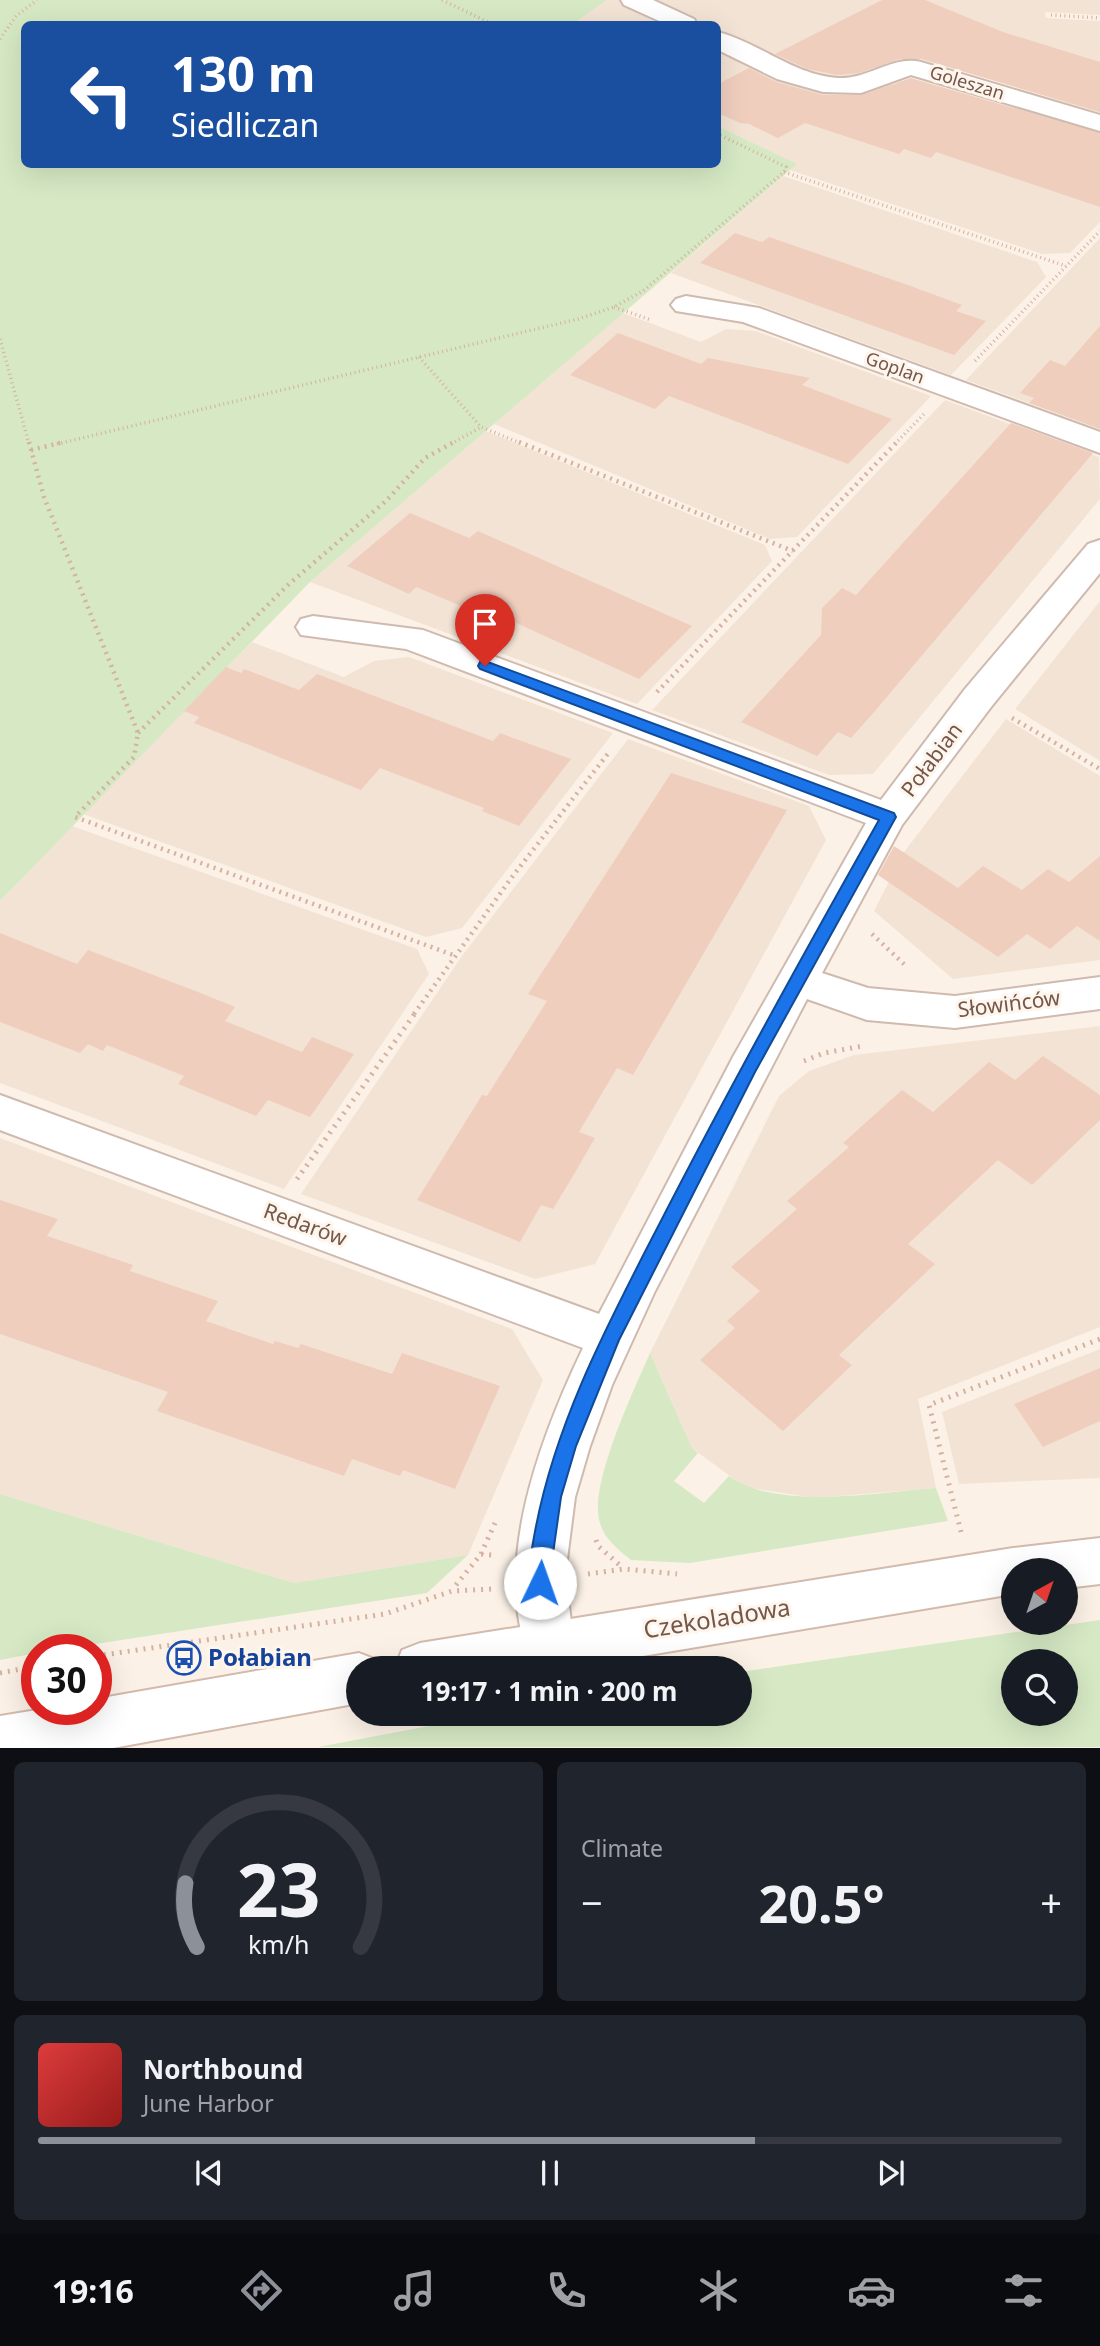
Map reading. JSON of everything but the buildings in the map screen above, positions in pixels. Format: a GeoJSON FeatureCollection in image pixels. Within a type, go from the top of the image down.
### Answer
{"type":"FeatureCollection","features":[{"type":"Feature","properties":{"kind":"street"},"geometry":{"type":"LineString","coordinates":[[632,0],[678,21]]}},
{"type":"Feature","properties":{"kind":"street","name":"Goleszan"},"geometry":{"type":"LineString","coordinates":[[721,41],[800,79],[823,85],[847,87],[865,84],[898,69],[912,67],[1100,123]]}},
{"type":"Feature","properties":{"kind":"street","name":"Goplan"},"geometry":{"type":"LineString","coordinates":[[686,305],[749,314],[1100,443]]}},
{"type":"Feature","properties":{"kind":"street","name":"Połabian"},"geometry":{"type":"LineString","coordinates":[[549,1645],[540,1575],[551,1497],[566,1446],[610,1338],[741,1081],[888,817],[978,698],[1100,551]]}},
{"type":"Feature","properties":{"kind":"street"},"geometry":{"type":"LineString","coordinates":[[313,627],[411,638],[888,817]]}},
{"type":"Feature","properties":{"kind":"street","name":"Słowińców"},"geometry":{"type":"LineString","coordinates":[[797,980],[867,1004],[955,1012],[1100,993]]}},
{"type":"Feature","properties":{"kind":"street","name":"Redarów"},"geometry":{"type":"LineString","coordinates":[[0,1111],[610,1338]]}},
{"type":"Feature","properties":{"kind":"street"},"geometry":{"type":"LineString","coordinates":[[1078,1564],[1100,1561]]}},
{"type":"Feature","properties":{"kind":"street","name":"Czekoladowa"},"geometry":{"type":"LineString","coordinates":[[487,1656],[1001,1573]]}},
{"type":"Feature","properties":{"kind":"street"},"geometry":{"type":"LineString","coordinates":[[0,1742],[346,1680]]}},
{"type":"Feature","properties":{"kind":"path"},"geometry":{"type":"LineString","coordinates":[[0,38],[16,16],[37,0]]}},
{"type":"Feature","properties":{"kind":"path"},"geometry":{"type":"LineString","coordinates":[[442,0],[486,21]]}},
{"type":"Feature","properties":{"kind":"path"},"geometry":{"type":"LineString","coordinates":[[1051,15],[1100,18]]}},
{"type":"Feature","properties":{"kind":"path"},"geometry":{"type":"LineString","coordinates":[[31,450],[578,319],[614,307],[643,291],[784,172],[786,167],[721,135]]}},
{"type":"Feature","properties":{"kind":"path"},"geometry":{"type":"LineString","coordinates":[[784,172],[1066,266]]}},
{"type":"Feature","properties":{"kind":"path"},"geometry":{"type":"LineString","coordinates":[[975,361],[1100,231]]}},
{"type":"Feature","properties":{"kind":"path"},"geometry":{"type":"LineString","coordinates":[[0,339],[44,497],[138,733],[134,757],[75,817],[456,956]]}},
{"type":"Feature","properties":{"kind":"path"},"geometry":{"type":"LineString","coordinates":[[419,357],[481,427],[793,551]]}},
{"type":"Feature","properties":{"kind":"path"},"geometry":{"type":"LineString","coordinates":[[653,696],[932,405]]}},
{"type":"Feature","properties":{"kind":"path"},"geometry":{"type":"LineString","coordinates":[[138,733],[289,584],[387,500],[425,458],[481,427]]}},
{"type":"Feature","properties":{"kind":"path"},"geometry":{"type":"LineString","coordinates":[[1002,712],[1100,769]]}},
{"type":"Feature","properties":{"kind":"path"},"geometry":{"type":"LineString","coordinates":[[293,1185],[512,877],[616,743]]}},
{"type":"Feature","properties":{"kind":"path"},"geometry":{"type":"LineString","coordinates":[[869,930],[894,957],[913,971]]}},
{"type":"Feature","properties":{"kind":"path"},"geometry":{"type":"LineString","coordinates":[[799,1063],[824,1053],[865,1046]]}},
{"type":"Feature","properties":{"kind":"path"},"geometry":{"type":"LineString","coordinates":[[962,1536],[929,1405],[1100,1339]]}},
{"type":"Feature","properties":{"kind":"path"},"geometry":{"type":"LineString","coordinates":[[598,1546],[624,1569],[612,1569]]}},
{"type":"Feature","properties":{"kind":"path"},"geometry":{"type":"LineString","coordinates":[[112,1654],[384,1614],[454,1588],[481,1554],[492,1555]]}},
{"type":"Feature","properties":{"kind":"path"},"geometry":{"type":"LineString","coordinates":[[454,1588],[468,1592]]}},
{"type":"Feature","properties":{"kind":"path"},"geometry":{"type":"LineString","coordinates":[[0,1673],[21,1669]]}},
{"type":"Feature","properties":{"kind":"shaded area"},"geometry":{"type":"Polygon","coordinates":[[[607,0],[1100,0],[1100,15],[1045,12],[1046,18],[1100,21],[1100,113],[922,58],[885,90],[1019,108],[1100,133],[1100,222],[1070,253],[1042,254],[790,170],[796,164],[721,127],[721,21],[577,21],[607,0]]]}},
{"type":"Feature","properties":{"kind":"shaded area"},"geometry":{"type":"Polygon","coordinates":[[[783,176],[1037,262],[1046,277],[951,375],[671,273],[783,176]]]}},
{"type":"Feature","properties":{"kind":"shaded area"},"geometry":{"type":"Polygon","coordinates":[[[1100,238],[1100,429],[966,380],[1100,238]]]}},
{"type":"Feature","properties":{"kind":"shaded area"},"geometry":{"type":"Polygon","coordinates":[[[623,313],[701,342],[726,329],[756,331],[931,396],[797,537],[770,539],[494,424],[623,313]]]}},
{"type":"Feature","properties":{"kind":"shaded area"},"geometry":{"type":"Polygon","coordinates":[[[945,400],[1099,457],[1100,499],[873,774],[829,775],[652,710],[945,400]]]}},
{"type":"Feature","properties":{"kind":"shaded area"},"geometry":{"type":"Polygon","coordinates":[[[486,431],[765,545],[772,561],[637,704],[310,582],[486,431]]]}},
{"type":"Feature","properties":{"kind":"shaded area"},"geometry":{"type":"Polygon","coordinates":[[[1100,601],[1100,761],[1015,709],[1100,601]]]}},
{"type":"Feature","properties":{"kind":"shaded area"},"geometry":{"type":"Polygon","coordinates":[[[252,642],[344,677],[374,661],[409,657],[613,733],[462,928],[426,937],[83,814],[252,642]]]}},
{"type":"Feature","properties":{"kind":"shaded area"},"geometry":{"type":"Polygon","coordinates":[[[1006,719],[1100,776],[1100,960],[953,979],[874,911],[904,852],[1006,719]]]}},
{"type":"Feature","properties":{"kind":"shaded area"},"geometry":{"type":"Polygon","coordinates":[[[628,739],[809,806],[826,840],[595,1264],[535,1279],[301,1194],[462,956],[628,739]]]}},
{"type":"Feature","properties":{"kind":"shaded area"},"geometry":{"type":"Polygon","coordinates":[[[72,826],[417,949],[429,974],[284,1189],[0,1083],[0,901],[72,826]]]}},
{"type":"Feature","properties":{"kind":"shaded area"},"geometry":{"type":"Polygon","coordinates":[[[1100,1026],[1100,1327],[918,1399],[936,1488],[815,1498],[745,1487],[692,1448],[650,1353],[779,1096],[809,1071],[854,1055],[1100,1026]]]}},
{"type":"Feature","properties":{"kind":"shaded area"},"geometry":{"type":"Polygon","coordinates":[[[0,1138],[512,1329],[543,1380],[468,1555],[294,1583],[0,1494],[0,1138]]]}},
{"type":"Feature","properties":{"kind":"shaded area"},"geometry":{"type":"Polygon","coordinates":[[[1100,1349],[1100,1478],[959,1484],[942,1412],[1100,1349]]]}},
{"type":"Feature","properties":{"kind":"green space"},"geometry":{"type":"Polygon","coordinates":[[[0,0],[607,0],[577,21],[21,21],[21,168],[721,168],[721,127],[797,164],[310,582],[0,901],[0,0]]]}},
{"type":"Feature","properties":{"kind":"green space"},"geometry":{"type":"Polygon","coordinates":[[[650,1353],[692,1448],[698,1453],[674,1481],[704,1503],[729,1476],[749,1487],[801,1496],[829,1497],[936,1488],[948,1521],[690,1563],[631,1560],[612,1544],[605,1534],[598,1507],[600,1486],[614,1438],[650,1353]]]}},
{"type":"Feature","properties":{"kind":"green space"},"geometry":{"type":"Polygon","coordinates":[[[0,1494],[294,1583],[468,1555],[427,1593],[112,1642],[112,1634],[21,1634],[21,1656],[0,1660],[0,1494]]]}},
{"type":"Feature","properties":{"kind":"green space"},"geometry":{"type":"Polygon","coordinates":[[[1100,1620],[1100,1747],[318,1747],[429,1726],[752,1726],[752,1670],[1001,1634],[1078,1635],[1078,1623],[1100,1620]]]}},
{"type":"Feature","properties":{"kind":"place","name":"Połabian"},"geometry":{"type":"Point","coordinates":[184,1658]}},
{"type":"Feature","properties":{"kind":"route"},"geometry":{"type":"LineString","coordinates":[[485,666],[888,817],[748,1069],[610,1338],[566,1446],[551,1497],[540,1583]]}}]}
